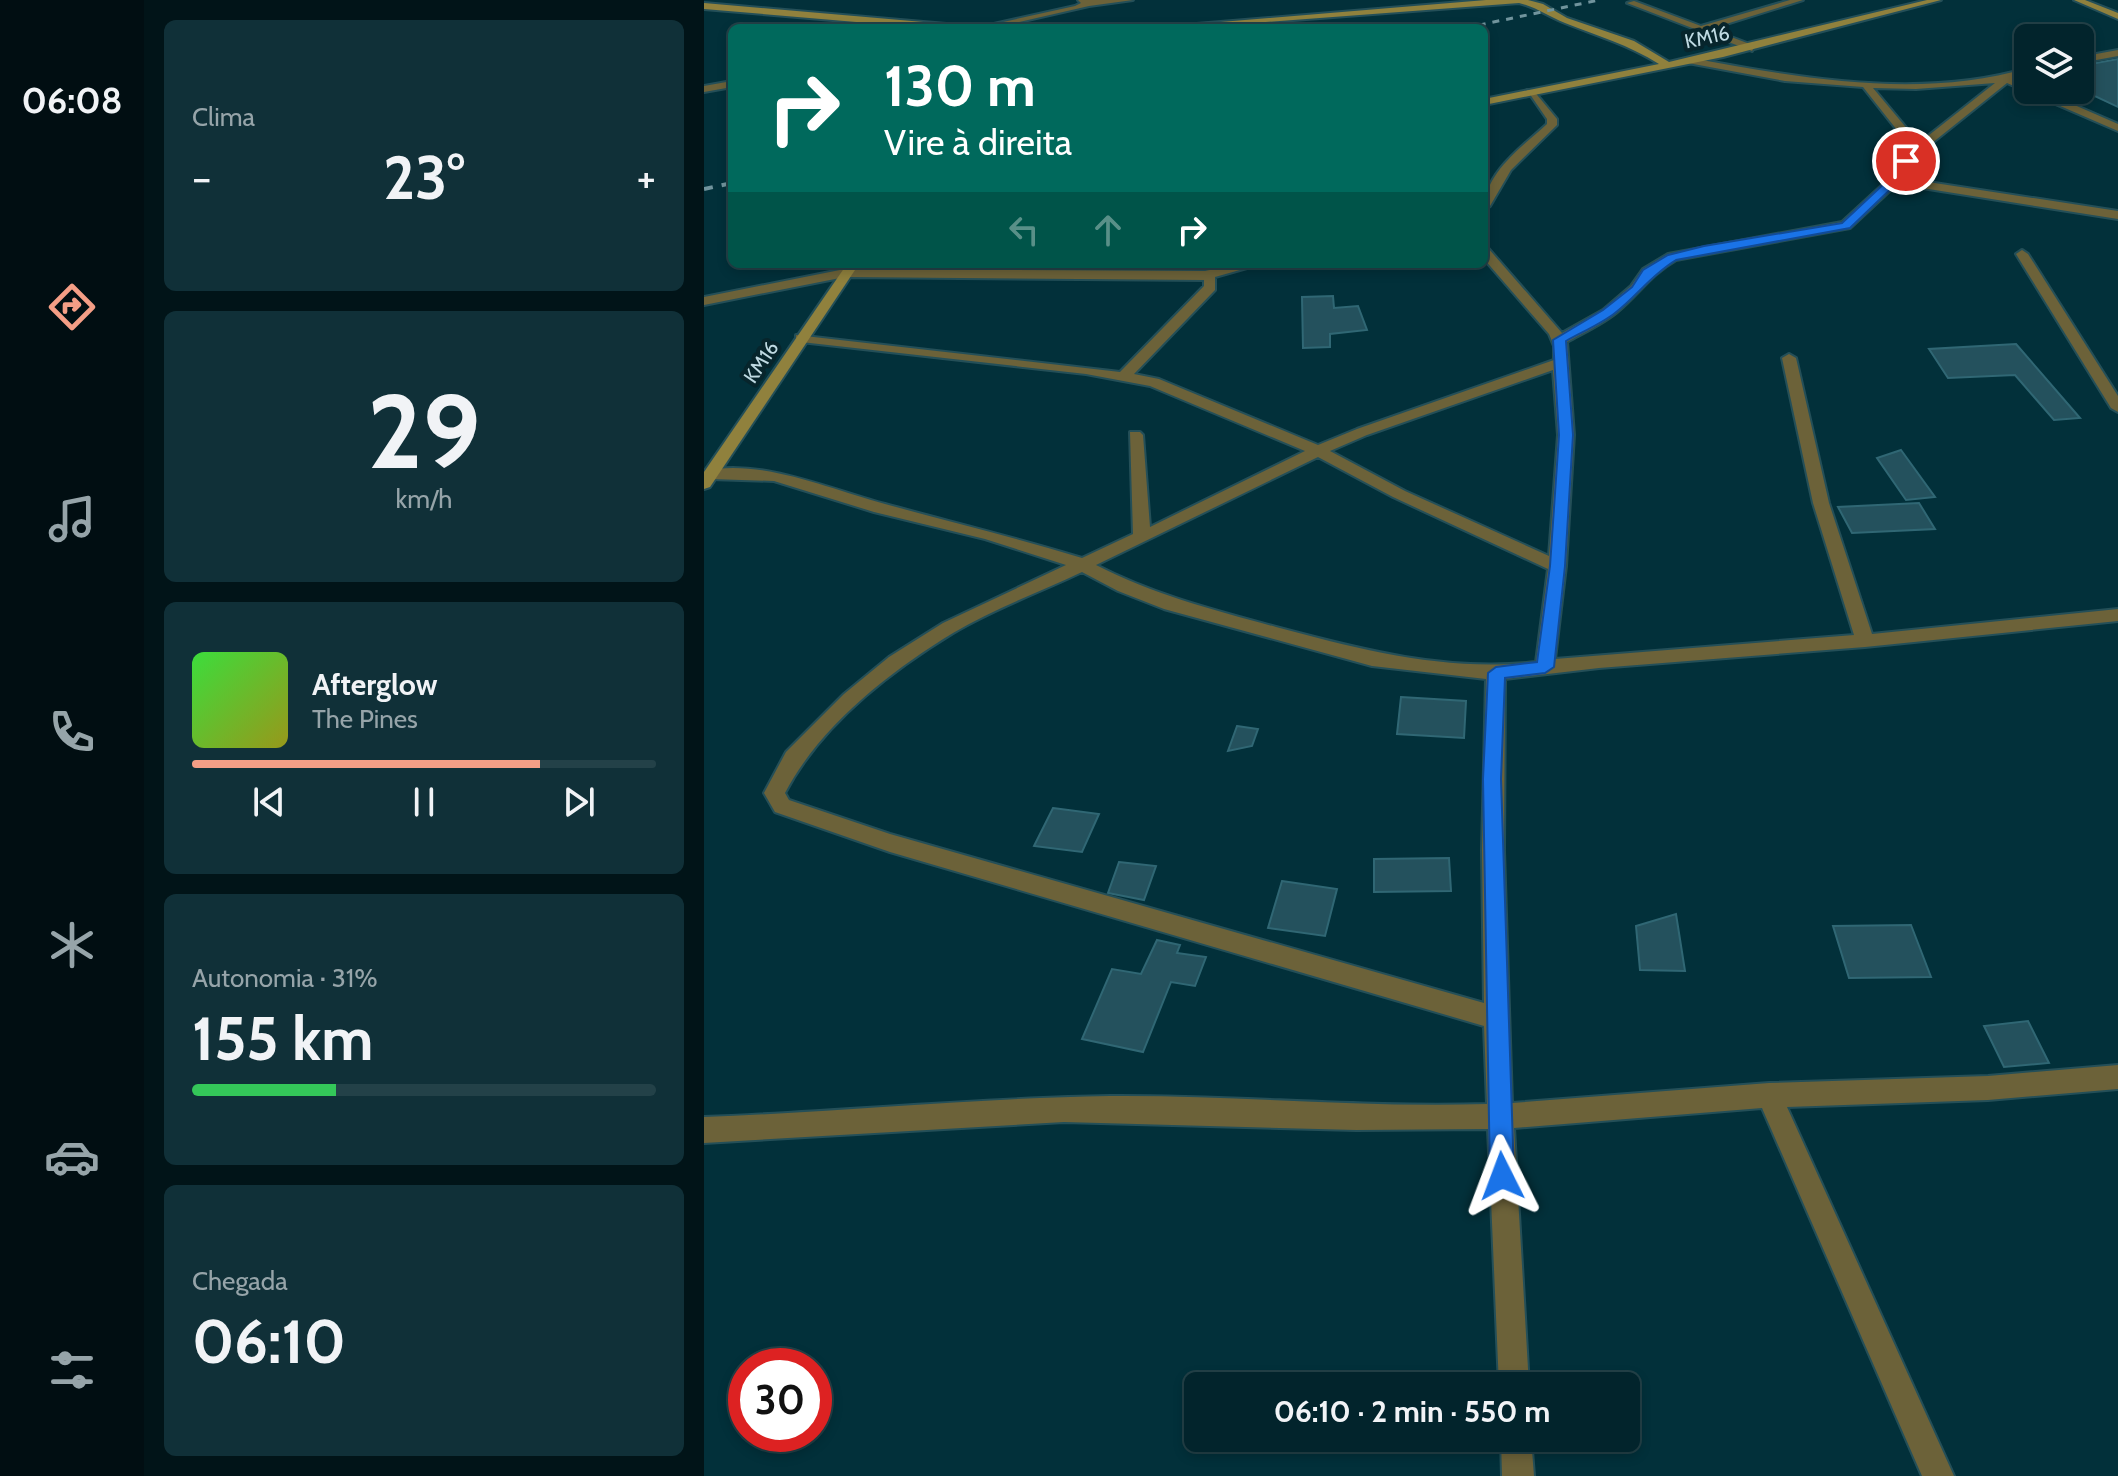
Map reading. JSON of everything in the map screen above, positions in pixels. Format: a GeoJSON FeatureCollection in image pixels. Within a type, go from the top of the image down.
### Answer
{"type":"FeatureCollection","features":[{"type":"Feature","properties":{"kind":"street"},"geometry":{"type":"LineString","coordinates":[[1078,0],[1093,2]]}},
{"type":"Feature","properties":{"kind":"street"},"geometry":{"type":"LineString","coordinates":[[997,24],[1093,2],[1129,0]]}},
{"type":"Feature","properties":{"kind":"street"},"geometry":{"type":"LineString","coordinates":[[1204,24],[1519,0],[1540,6],[1564,20],[1631,43],[1667,65]]}},
{"type":"Feature","properties":{"kind":"street"},"geometry":{"type":"LineString","coordinates":[[1701,29],[1799,0]]}},
{"type":"Feature","properties":{"kind":"street","name":"KM16"},"geometry":{"type":"LineString","coordinates":[[1488,101],[1752,48],[1937,0]]}},
{"type":"Feature","properties":{"kind":"street"},"geometry":{"type":"LineString","coordinates":[[2078,0],[2118,16]]}},
{"type":"Feature","properties":{"kind":"street"},"geometry":{"type":"LineString","coordinates":[[1631,3],[1752,48]]}},
{"type":"Feature","properties":{"kind":"street"},"geometry":{"type":"LineString","coordinates":[[704,6],[912,24]]}},
{"type":"Feature","properties":{"kind":"street"},"geometry":{"type":"LineString","coordinates":[[2094,57],[2118,53]]}},
{"type":"Feature","properties":{"kind":"street"},"geometry":{"type":"LineString","coordinates":[[1691,61],[1785,78],[1866,85],[1929,85],[2014,76]]}},
{"type":"Feature","properties":{"kind":"street"},"geometry":{"type":"LineString","coordinates":[[2006,79],[2014,82]]}},
{"type":"Feature","properties":{"kind":"street"},"geometry":{"type":"LineString","coordinates":[[1560,340],[1608,313],[1636,289],[1647,272],[1672,257],[1846,225],[1894,180],[1918,149],[2006,79]]}},
{"type":"Feature","properties":{"kind":"street"},"geometry":{"type":"LineString","coordinates":[[704,89],[728,85]]}},
{"type":"Feature","properties":{"kind":"street"},"geometry":{"type":"LineString","coordinates":[[1866,85],[1918,149]]}},
{"type":"Feature","properties":{"kind":"street"},"geometry":{"type":"LineString","coordinates":[[1488,199],[1506,168],[1552,125],[1552,119],[1530,92]]}},
{"type":"Feature","properties":{"kind":"street"},"geometry":{"type":"LineString","coordinates":[[2064,104],[2118,128]]}},
{"type":"Feature","properties":{"kind":"street"},"geometry":{"type":"LineString","coordinates":[[1894,180],[2118,215]]}},
{"type":"Feature","properties":{"kind":"street"},"geometry":{"type":"LineString","coordinates":[[2022,254],[2118,408]]}},
{"type":"Feature","properties":{"kind":"street"},"geometry":{"type":"LineString","coordinates":[[1488,256],[1560,340],[1563,356],[1560,363],[1566,435],[1557,566],[1545,667]]}},
{"type":"Feature","properties":{"kind":"street"},"geometry":{"type":"LineString","coordinates":[[704,301],[849,269],[1205,275],[1237,268]]}},
{"type":"Feature","properties":{"kind":"street","name":"KM16"},"geometry":{"type":"LineString","coordinates":[[707,479],[849,269]]}},
{"type":"Feature","properties":{"kind":"street"},"geometry":{"type":"LineString","coordinates":[[1124,376],[1210,287],[1210,279],[1205,275]]}},
{"type":"Feature","properties":{"kind":"street"},"geometry":{"type":"LineString","coordinates":[[801,338],[1124,376],[1187,394],[1318,451],[1399,494],[1557,566]]}},
{"type":"Feature","properties":{"kind":"street"},"geometry":{"type":"LineString","coordinates":[[1789,358],[1821,503],[1865,641]]}},
{"type":"Feature","properties":{"kind":"street"},"geometry":{"type":"LineString","coordinates":[[1497,1018],[890,843],[782,806],[774,793],[793,758],[851,699],[896,662],[949,627],[1318,451],[1362,432],[1560,363]]}},
{"type":"Feature","properties":{"kind":"street"},"geometry":{"type":"LineString","coordinates":[[1135,435],[1142,536]]}},
{"type":"Feature","properties":{"kind":"street"},"geometry":{"type":"LineString","coordinates":[[707,479],[775,476],[880,508],[990,535],[1081,564],[1124,587],[1170,605],[1372,659],[1423,667],[1496,673],[2118,615]]}},
{"type":"Feature","properties":{"kind":"street"},"geometry":{"type":"LineString","coordinates":[[1496,673],[1492,779],[1499,1116],[1513,1372]]}},
{"type":"Feature","properties":{"kind":"street"},"geometry":{"type":"LineString","coordinates":[[704,1130],[786,1128],[979,1112],[1116,1109],[1311,1118],[1499,1116],[1769,1095],[2066,1084],[2118,1077]]}},
{"type":"Feature","properties":{"kind":"street"},"geometry":{"type":"LineString","coordinates":[[1769,1095],[1938,1476]]}},
{"type":"Feature","properties":{"kind":"street"},"geometry":{"type":"LineString","coordinates":[[1517,1452],[1518,1476]]}},
{"type":"Feature","properties":{"kind":"building"},"geometry":{"type":"Polygon","coordinates":[[[2118,59],[2118,107],[2094,96],[2094,63],[2118,59]]]}},
{"type":"Feature","properties":{"kind":"building"},"geometry":{"type":"Polygon","coordinates":[[[1333,296],[1334,308],[1358,306],[1367,330],[1330,334],[1330,347],[1303,348],[1302,297],[1333,296]]]}},
{"type":"Feature","properties":{"kind":"building"},"geometry":{"type":"Polygon","coordinates":[[[2016,344],[2080,418],[2054,420],[2015,375],[1948,378],[1929,349],[2016,344]]]}},
{"type":"Feature","properties":{"kind":"building"},"geometry":{"type":"Polygon","coordinates":[[[1901,450],[1935,497],[1906,500],[1877,458],[1901,450]]]}},
{"type":"Feature","properties":{"kind":"building"},"geometry":{"type":"Polygon","coordinates":[[[1919,503],[1935,529],[1852,533],[1838,507],[1919,503]]]}},
{"type":"Feature","properties":{"kind":"building"},"geometry":{"type":"Polygon","coordinates":[[[1401,697],[1466,701],[1464,738],[1397,734],[1401,697]]]}},
{"type":"Feature","properties":{"kind":"building"},"geometry":{"type":"Polygon","coordinates":[[[1237,726],[1258,729],[1252,746],[1228,751],[1237,726]]]}},
{"type":"Feature","properties":{"kind":"building"},"geometry":{"type":"Polygon","coordinates":[[[1053,808],[1099,814],[1082,852],[1034,846],[1053,808]]]}},
{"type":"Feature","properties":{"kind":"building"},"geometry":{"type":"Polygon","coordinates":[[[1449,858],[1451,891],[1374,892],[1374,859],[1449,858]]]}},
{"type":"Feature","properties":{"kind":"building"},"geometry":{"type":"Polygon","coordinates":[[[1119,862],[1156,866],[1144,900],[1108,893],[1119,862]]]}},
{"type":"Feature","properties":{"kind":"building"},"geometry":{"type":"Polygon","coordinates":[[[1282,881],[1337,889],[1325,936],[1268,928],[1282,881]]]}},
{"type":"Feature","properties":{"kind":"building"},"geometry":{"type":"Polygon","coordinates":[[[1676,914],[1685,971],[1640,970],[1636,926],[1676,914]]]}},
{"type":"Feature","properties":{"kind":"building"},"geometry":{"type":"Polygon","coordinates":[[[1911,925],[1931,977],[1849,978],[1833,926],[1911,925]]]}},
{"type":"Feature","properties":{"kind":"building"},"geometry":{"type":"Polygon","coordinates":[[[1157,940],[1180,945],[1177,953],[1206,957],[1195,986],[1171,982],[1143,1052],[1082,1039],[1112,969],[1141,974],[1157,940]]]}},
{"type":"Feature","properties":{"kind":"building"},"geometry":{"type":"Polygon","coordinates":[[[2028,1021],[2049,1063],[2004,1067],[1984,1026],[2028,1021]]]}},
{"type":"Feature","properties":{"kind":"railway"},"geometry":{"type":"LineString","coordinates":[[1484,24],[1599,0]]}},
{"type":"Feature","properties":{"kind":"railway"},"geometry":{"type":"LineString","coordinates":[[704,189],[728,184]]}},
{"type":"Feature","properties":{"kind":"route"},"geometry":{"type":"LineString","coordinates":[[1502,1176],[1492,779],[1496,673],[1545,667],[1557,566],[1566,435],[1560,340],[1608,313],[1636,289],[1647,272],[1672,257],[1846,225],[1894,180],[1906,161]]}}]}
